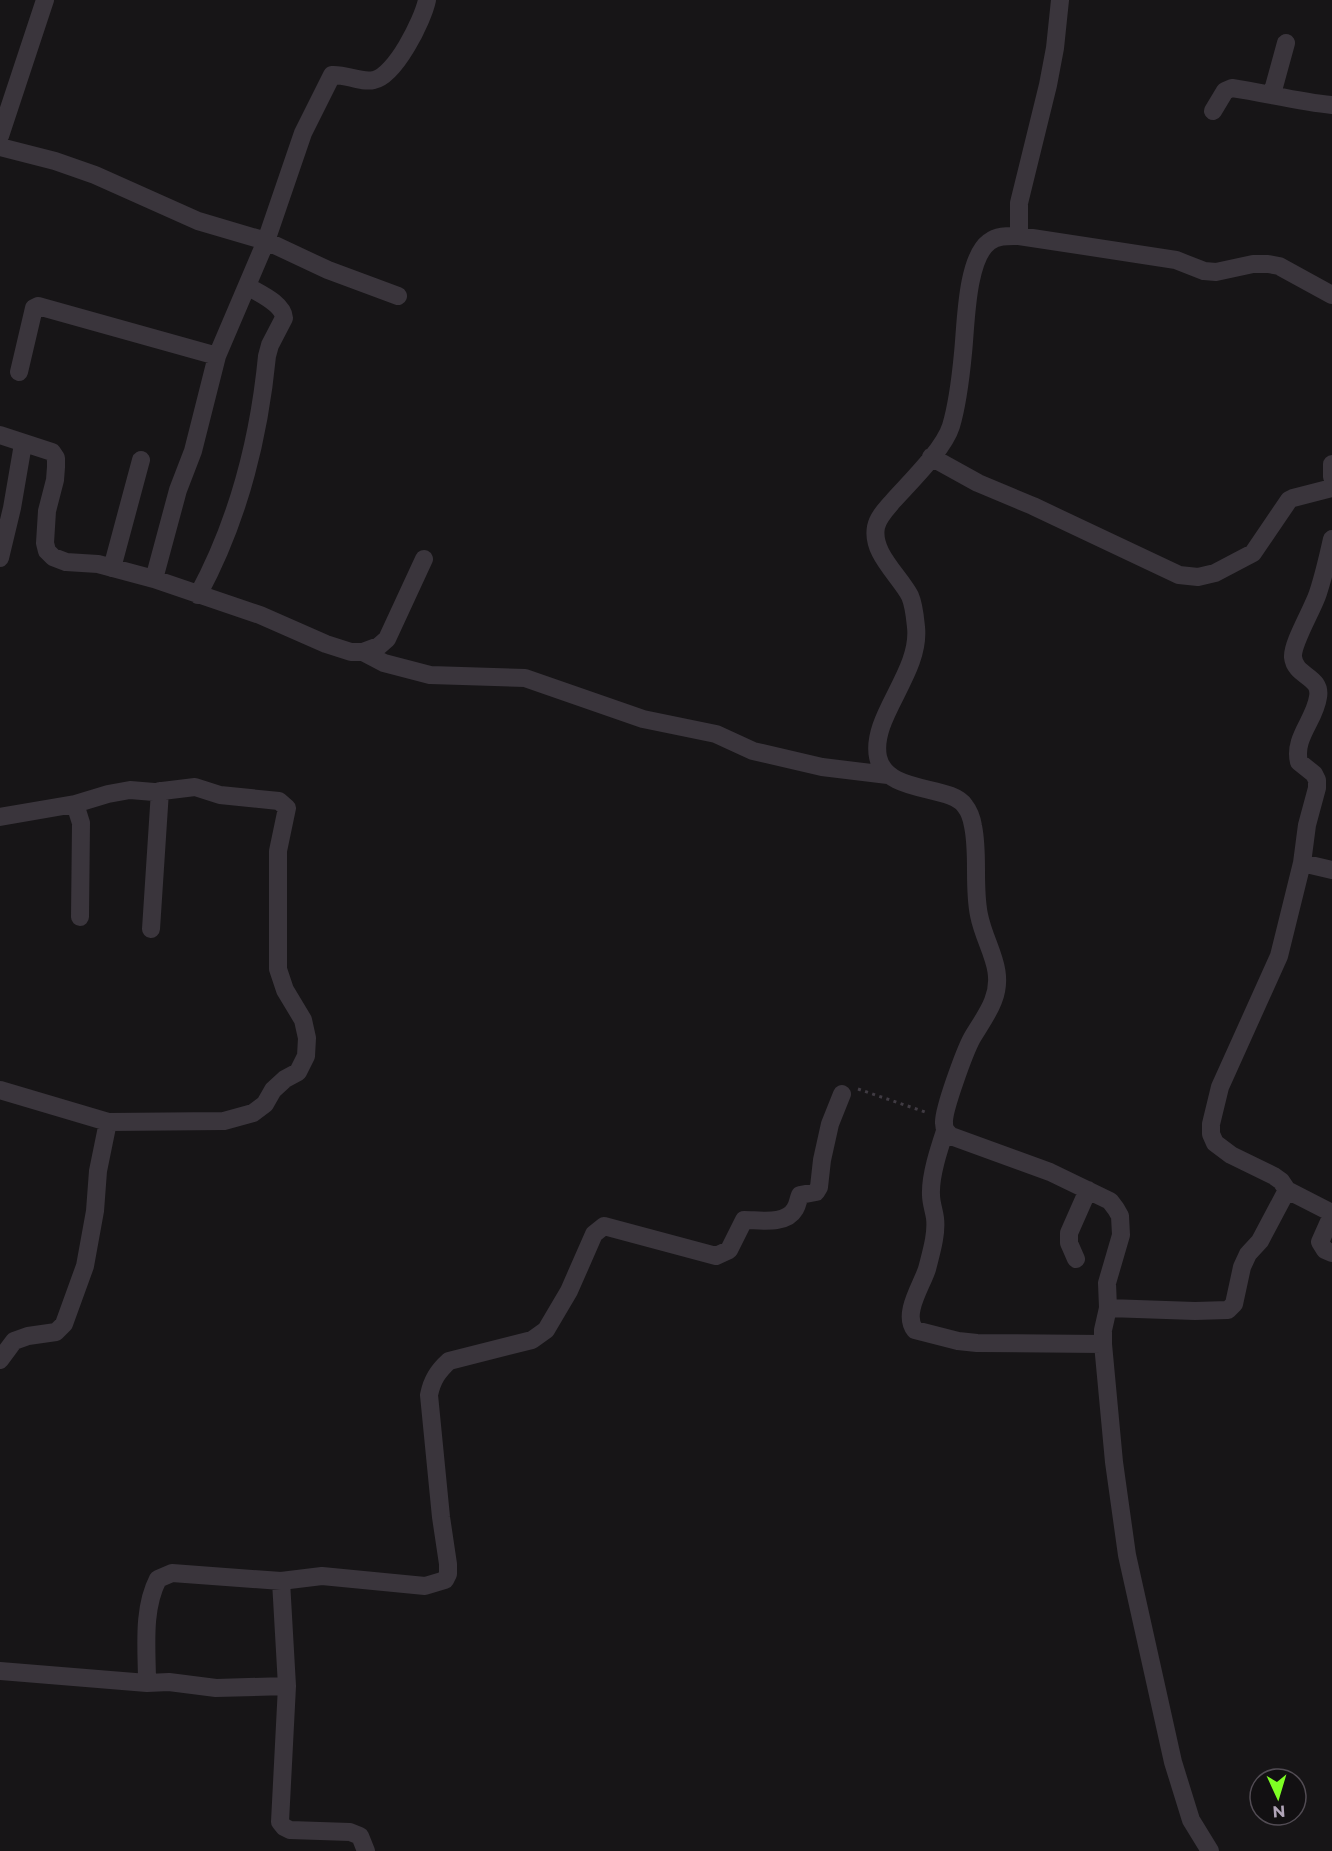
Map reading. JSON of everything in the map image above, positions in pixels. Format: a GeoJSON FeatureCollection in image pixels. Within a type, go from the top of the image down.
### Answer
{"type":"FeatureCollection","features":[{"type":"Feature","properties":{"kind":"street"},"geometry":{"type":"LineString","coordinates":[[0,136],[45,0]]}},
{"type":"Feature","properties":{"kind":"street"},"geometry":{"type":"LineString","coordinates":[[154,579],[178,490],[193,451],[217,356],[266,240],[303,133],[332,75],[372,81],[383,77],[415,35],[427,0]]}},
{"type":"Feature","properties":{"kind":"street"},"geometry":{"type":"LineString","coordinates":[[1019,236],[1019,203],[1048,85],[1057,37],[1060,0]]}},
{"type":"Feature","properties":{"kind":"street"},"geometry":{"type":"LineString","coordinates":[[1272,94],[1286,43]]}},
{"type":"Feature","properties":{"kind":"street"},"geometry":{"type":"LineString","coordinates":[[1213,111],[1225,91],[1232,88],[1332,105]]}},
{"type":"Feature","properties":{"kind":"street"},"geometry":{"type":"LineString","coordinates":[[0,147],[55,161],[95,175],[198,220],[266,240],[328,270],[398,296]]}},
{"type":"Feature","properties":{"kind":"street"},"geometry":{"type":"LineString","coordinates":[[888,775],[878,758],[878,738],[909,668],[917,631],[910,597],[889,566],[876,541],[876,525],[885,510],[931,457],[951,426],[963,352],[964,325],[976,258],[988,243],[1000,237],[1019,236],[1176,260],[1204,271],[1216,272],[1253,264],[1268,264],[1279,266],[1332,295]]}},
{"type":"Feature","properties":{"kind":"street"},"geometry":{"type":"LineString","coordinates":[[198,595],[212,568],[240,495],[252,455],[267,357],[270,345],[284,318],[284,312],[279,306],[247,286]]}},
{"type":"Feature","properties":{"kind":"street"},"geometry":{"type":"LineString","coordinates":[[19,372],[34,308],[38,306],[217,356]]}},
{"type":"Feature","properties":{"kind":"street"},"geometry":{"type":"LineString","coordinates":[[0,435],[52,452],[56,458],[55,480],[47,511],[45,543],[47,551],[53,557],[66,561],[98,564],[154,579],[260,615],[326,644],[351,652],[363,652],[379,646],[387,639],[424,559]]}},
{"type":"Feature","properties":{"kind":"street"},"geometry":{"type":"LineString","coordinates":[[0,558],[12,508],[23,444]]}},
{"type":"Feature","properties":{"kind":"street"},"geometry":{"type":"LineString","coordinates":[[931,457],[987,487],[1033,506],[1179,575],[1198,577],[1215,573],[1253,554],[1281,510],[1293,498],[1332,488]]}},
{"type":"Feature","properties":{"kind":"street"},"geometry":{"type":"LineString","coordinates":[[112,568],[141,460]]}},
{"type":"Feature","properties":{"kind":"street"},"geometry":{"type":"LineString","coordinates":[[1332,464],[1332,477]]}},
{"type":"Feature","properties":{"kind":"street"},"geometry":{"type":"LineString","coordinates":[[1332,539],[1318,593],[1294,651],[1295,666],[1302,674],[1315,681],[1319,691],[1318,700],[1297,747],[1299,762],[1314,774],[1317,780],[1302,862],[1279,956],[1220,1088],[1211,1124],[1211,1134],[1215,1143],[1231,1155],[1274,1176],[1285,1185],[1287,1190],[1332,1214],[1320,1242],[1325,1250],[1332,1253]]}},
{"type":"Feature","properties":{"kind":"street"},"geometry":{"type":"LineString","coordinates":[[363,652],[384,663],[430,675],[525,678],[643,719],[716,734],[753,751],[822,766],[888,775],[914,787],[955,798],[965,805],[973,826],[979,917],[998,972],[998,985],[993,1002],[970,1041],[944,1125],[931,1194],[936,1227],[927,1269],[910,1320],[915,1330],[958,1341],[1103,1344]]}},
{"type":"Feature","properties":{"kind":"street"},"geometry":{"type":"LineString","coordinates":[[0,817],[75,804],[130,790],[160,791],[195,787],[220,795],[279,801],[287,808],[278,851],[278,969],[285,990],[303,1020],[307,1038],[306,1056],[298,1072],[285,1079],[273,1090],[265,1104],[254,1113],[224,1121],[108,1122],[0,1090]]}},
{"type":"Feature","properties":{"kind":"street"},"geometry":{"type":"LineString","coordinates":[[151,929],[160,791]]}},
{"type":"Feature","properties":{"kind":"street"},"geometry":{"type":"LineString","coordinates":[[75,804],[81,823],[80,917]]}},
{"type":"Feature","properties":{"kind":"street"},"geometry":{"type":"LineString","coordinates":[[1302,862],[1332,870]]}},
{"type":"Feature","properties":{"kind":"street"},"geometry":{"type":"LineString","coordinates":[[147,1683],[147,1624],[152,1593],[158,1579],[172,1573],[281,1581],[322,1576],[425,1586],[445,1580],[448,1574],[448,1564],[429,1395],[434,1378],[441,1368],[449,1361],[532,1340],[546,1330],[569,1291],[594,1234],[604,1226],[716,1256],[729,1250],[744,1220],[764,1221],[788,1216],[794,1211],[800,1195],[816,1192],[819,1187],[830,1124],[842,1094]]}},
{"type":"Feature","properties":{"kind":"street"},"geometry":{"type":"LineString","coordinates":[[0,1360],[14,1341],[28,1336],[56,1332],[64,1324],[85,1266],[95,1211],[98,1171],[108,1122]]}},
{"type":"Feature","properties":{"kind":"street"},"geometry":{"type":"LineString","coordinates":[[944,1125],[951,1136],[1050,1172],[1110,1201],[1120,1216],[1121,1235],[1107,1283],[1108,1308],[1103,1330],[1103,1344],[1114,1462],[1127,1554],[1178,1782],[1191,1820],[1210,1851]]}},
{"type":"Feature","properties":{"kind":"street"},"geometry":{"type":"LineString","coordinates":[[1076,1259],[1069,1243],[1069,1233],[1088,1190]]}},
{"type":"Feature","properties":{"kind":"street"},"geometry":{"type":"LineString","coordinates":[[1108,1308],[1228,1310],[1234,1304],[1242,1267],[1248,1254],[1260,1241],[1287,1190]]}},
{"type":"Feature","properties":{"kind":"street"},"geometry":{"type":"LineString","coordinates":[[281,1581],[287,1686],[280,1822],[290,1830],[350,1832],[360,1836],[366,1851]]}},
{"type":"Feature","properties":{"kind":"street"},"geometry":{"type":"LineString","coordinates":[[0,1671],[147,1683],[169,1682],[216,1688],[287,1686]]}},
{"type":"Feature","properties":{"kind":"path"},"geometry":{"type":"LineString","coordinates":[[842,1094],[846,1088],[854,1088],[944,1125]]}}]}
